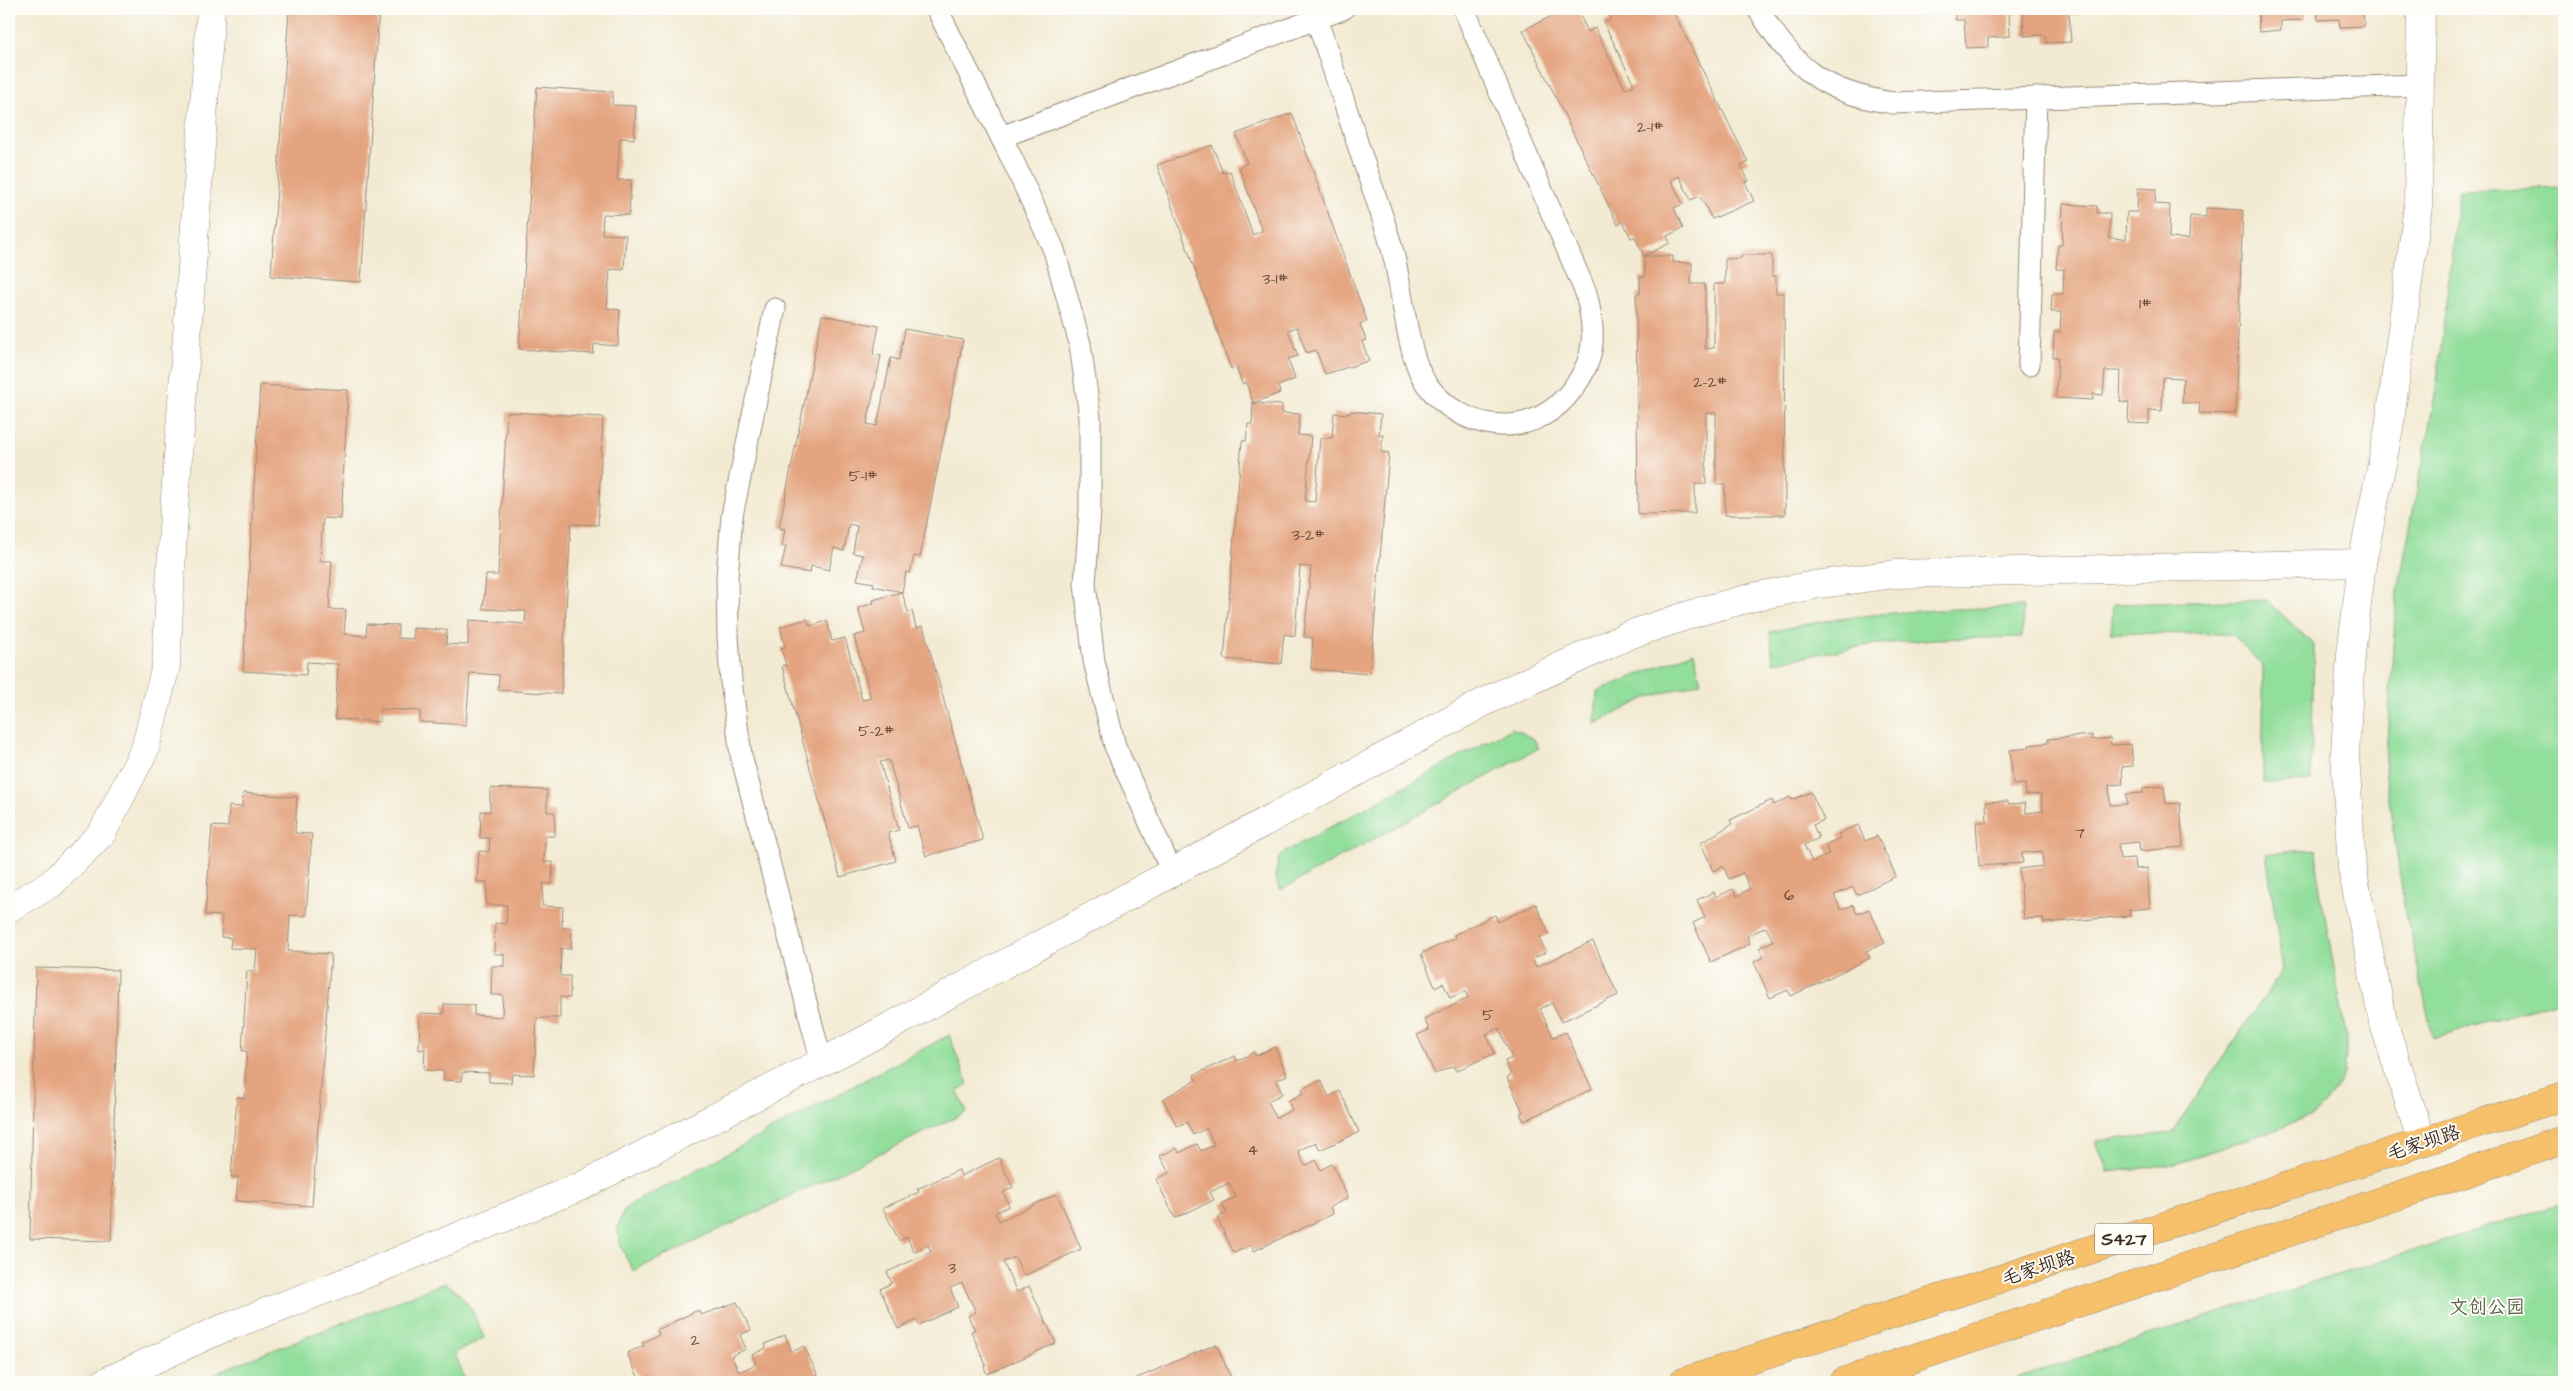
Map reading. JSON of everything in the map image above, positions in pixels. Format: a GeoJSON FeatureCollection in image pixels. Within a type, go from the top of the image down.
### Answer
{"type":"FeatureCollection","features":[{"type":"Feature","properties":{"kind":"main road","name":"毛家坝路"},"geometry":{"type":"LineString","coordinates":[[1683,1382],[2564,1096]]}},
{"type":"Feature","properties":{"kind":"main road","name":"S427"},"geometry":{"type":"LineString","coordinates":[[1844,1382],[2564,1140]]}},
{"type":"Feature","properties":{"kind":"street"},"geometry":{"type":"LineString","coordinates":[[9,908],[51,884],[102,833],[145,749],[166,666],[175,502],[212,9]]}},
{"type":"Feature","properties":{"kind":"street"},"geometry":{"type":"LineString","coordinates":[[2421,9],[2418,206],[2409,288],[2389,428],[2362,563],[2351,654],[2345,754],[2352,868],[2382,1021],[2422,1142]]}},
{"type":"Feature","properties":{"kind":"street"},"geometry":{"type":"LineString","coordinates":[[105,1382],[219,1330],[361,1276],[582,1186],[822,1062],[1488,700],[1629,635],[1739,601],[1814,585],[1895,574],[2362,563]]}},
{"type":"Feature","properties":{"kind":"lane"},"geometry":{"type":"LineString","coordinates":[[937,9],[1054,250],[1080,344],[1090,417],[1090,509],[1085,584],[1094,661],[1115,746],[1172,872]]}},
{"type":"Feature","properties":{"kind":"lane"},"geometry":{"type":"LineString","coordinates":[[1001,138],[1314,14],[1343,9]]}},
{"type":"Feature","properties":{"kind":"lane"},"geometry":{"type":"LineString","coordinates":[[1314,14],[1392,249],[1416,366],[1427,386],[1445,405],[1464,418],[1490,425],[1516,424],[1538,417],[1559,405],[1579,382],[1592,355],[1594,321],[1586,293],[1464,9]]}},
{"type":"Feature","properties":{"kind":"lane"},"geometry":{"type":"LineString","coordinates":[[1758,9],[1780,44],[1805,70],[1834,88],[1862,98],[1893,103],[2421,85]]}},
{"type":"Feature","properties":{"kind":"lane"},"geometry":{"type":"LineString","coordinates":[[2029,365],[2036,98]]}},
{"type":"Feature","properties":{"kind":"lane"},"geometry":{"type":"LineString","coordinates":[[774,309],[732,516],[727,577],[728,645],[741,755],[822,1062]]}},
{"type":"Feature","properties":{"kind":"green space"},"geometry":{"type":"Polygon","coordinates":[[[2564,188],[2564,999],[2433,1038],[2404,904],[2385,772],[2396,601],[2436,390],[2459,191],[2564,188]]]}},
{"type":"Feature","properties":{"kind":"green space"},"geometry":{"type":"Polygon","coordinates":[[[2267,600],[2314,645],[2311,781],[2263,783],[2263,666],[2231,634],[2111,633],[2113,604],[2267,600]]]}},
{"type":"Feature","properties":{"kind":"green space"},"geometry":{"type":"Polygon","coordinates":[[[2023,607],[2022,637],[1935,639],[1870,645],[1773,662],[1770,632],[1801,625],[1896,613],[2023,607]]]}},
{"type":"Feature","properties":{"kind":"green space"},"geometry":{"type":"Polygon","coordinates":[[[1694,652],[1701,682],[1644,699],[1595,724],[1597,691],[1694,652]]]}},
{"type":"Feature","properties":{"kind":"green space"},"geometry":{"type":"Polygon","coordinates":[[[1512,728],[1534,739],[1539,748],[1281,890],[1278,886],[1276,872],[1281,854],[1512,728]]]}},
{"type":"Feature","properties":{"kind":"green space"},"geometry":{"type":"Polygon","coordinates":[[[2316,849],[2318,878],[2346,1035],[2344,1073],[2336,1088],[2326,1103],[2312,1116],[2176,1164],[2108,1172],[2096,1141],[2172,1133],[2283,969],[2266,854],[2316,849]]]}},
{"type":"Feature","properties":{"kind":"green space"},"geometry":{"type":"Polygon","coordinates":[[[949,1035],[968,1084],[957,1091],[967,1112],[633,1271],[621,1246],[618,1232],[619,1224],[627,1207],[949,1035]]]}},
{"type":"Feature","properties":{"kind":"green space","name":"文创公园"},"geometry":{"type":"Polygon","coordinates":[[[2564,1202],[2564,1382],[2004,1382],[2564,1202]]]}},
{"type":"Feature","properties":{"kind":"green space"},"geometry":{"type":"Polygon","coordinates":[[[444,1283],[459,1293],[464,1299],[484,1338],[455,1353],[466,1382],[202,1382],[222,1370],[444,1283]]]}},
{"type":"Feature","properties":{"kind":"building"},"geometry":{"type":"Polygon","coordinates":[[[289,9],[379,9],[361,282],[271,276],[289,9]]]}},
{"type":"Feature","properties":{"kind":"building"},"geometry":{"type":"Polygon","coordinates":[[[1567,9],[1577,9],[1588,32],[1595,28],[1625,89],[1634,85],[1604,23],[1611,19],[1606,9],[1672,9],[1748,162],[1741,166],[1749,181],[1745,182],[1754,201],[1712,219],[1700,196],[1691,200],[1679,176],[1671,180],[1683,204],[1674,208],[1683,228],[1667,236],[1670,243],[1644,256],[1635,237],[1631,238],[1623,222],[1618,225],[1523,30],[1567,9]]]}},
{"type":"Feature","properties":{"kind":"building"},"geometry":{"type":"Polygon","coordinates":[[[1955,9],[2078,9],[2078,13],[2069,13],[2071,42],[2046,43],[2045,35],[2024,36],[2023,12],[2009,13],[2010,36],[1988,38],[1988,47],[1966,48],[1964,20],[1955,20],[1955,9]]]}},
{"type":"Feature","properties":{"kind":"building"},"geometry":{"type":"Polygon","coordinates":[[[2258,9],[2303,9],[2303,20],[2281,21],[2281,30],[2259,32],[2258,9]]]}},
{"type":"Feature","properties":{"kind":"building"},"geometry":{"type":"Polygon","coordinates":[[[2317,9],[2363,9],[2364,26],[2340,27],[2339,19],[2318,20],[2317,9]]]}},
{"type":"Feature","properties":{"kind":"building"},"geometry":{"type":"Polygon","coordinates":[[[537,87],[613,92],[612,105],[636,106],[634,139],[620,138],[617,180],[631,180],[629,215],[603,214],[602,234],[626,235],[624,270],[610,269],[607,308],[620,310],[618,346],[594,344],[593,354],[519,349],[537,87]]]}},
{"type":"Feature","properties":{"kind":"building"},"geometry":{"type":"Polygon","coordinates":[[[1292,113],[1367,321],[1360,324],[1366,340],[1362,341],[1369,361],[1325,374],[1316,350],[1306,353],[1297,327],[1288,330],[1298,356],[1288,359],[1295,379],[1278,386],[1280,393],[1253,403],[1246,382],[1242,384],[1236,367],[1231,369],[1157,165],[1212,145],[1223,173],[1230,171],[1253,235],[1262,231],[1239,167],[1247,163],[1236,134],[1292,113]]]}},
{"type":"Feature","properties":{"kind":"building"},"geometry":{"type":"Polygon","coordinates":[[[2138,188],[2156,189],[2155,204],[2170,205],[2169,238],[2189,239],[2190,216],[2206,217],[2206,208],[2243,210],[2235,414],[2199,413],[2200,403],[2182,403],[2183,378],[2163,377],[2162,411],[2149,410],[2149,424],[2128,423],[2129,403],[2120,402],[2121,371],[2105,371],[2103,395],[2093,394],[2093,400],[2056,398],[2058,357],[2053,357],[2054,332],[2060,332],[2061,312],[2051,312],[2052,294],[2063,294],[2064,269],[2056,269],[2058,245],[2062,245],[2063,204],[2097,206],[2097,213],[2110,213],[2109,238],[2126,239],[2127,212],[2137,212],[2138,188]]]}},
{"type":"Feature","properties":{"kind":"building"},"geometry":{"type":"Polygon","coordinates":[[[1741,255],[1772,255],[1772,276],[1776,276],[1776,293],[1784,293],[1785,515],[1725,515],[1725,484],[1716,484],[1716,413],[1706,413],[1706,484],[1695,484],[1695,513],[1638,514],[1636,294],[1640,294],[1640,277],[1645,277],[1644,256],[1673,256],[1673,262],[1692,263],[1691,284],[1705,284],[1705,349],[1714,348],[1714,284],[1725,284],[1725,259],[1741,258],[1741,255]]]}},
{"type":"Feature","properties":{"kind":"building"},"geometry":{"type":"Polygon","coordinates":[[[822,315],[879,326],[873,355],[881,356],[867,424],[877,426],[891,358],[899,360],[905,329],[963,340],[920,557],[914,556],[910,573],[906,572],[902,592],[873,586],[874,583],[857,580],[863,555],[853,553],[857,526],[849,524],[844,551],[834,548],[829,570],[811,566],[810,573],[781,568],[786,546],[782,546],[785,529],[779,528],[822,315]]]}},
{"type":"Feature","properties":{"kind":"building"},"geometry":{"type":"Polygon","coordinates":[[[260,385],[348,390],[341,519],[323,518],[320,561],[332,561],[329,609],[346,610],[344,634],[366,636],[367,624],[398,625],[398,638],[413,639],[413,628],[447,630],[446,644],[468,645],[469,620],[525,624],[526,611],[483,609],[486,575],[498,575],[507,412],[603,417],[598,525],[571,524],[561,694],[498,690],[499,675],[470,673],[466,725],[420,722],[420,711],[380,709],[380,722],[335,719],[338,664],[307,662],[306,675],[243,671],[260,385]]]}},
{"type":"Feature","properties":{"kind":"building"},"geometry":{"type":"Polygon","coordinates":[[[1253,403],[1282,405],[1282,413],[1300,414],[1298,435],[1311,436],[1305,501],[1315,502],[1320,438],[1332,438],[1334,413],[1350,414],[1350,411],[1381,414],[1379,435],[1383,435],[1381,452],[1389,453],[1370,674],[1311,669],[1313,638],[1304,637],[1311,567],[1300,566],[1295,636],[1284,634],[1281,664],[1224,659],[1242,441],[1246,441],[1248,424],[1252,424],[1253,403]]]}},
{"type":"Feature","properties":{"kind":"building"},"geometry":{"type":"Polygon","coordinates":[[[902,592],[908,612],[912,611],[916,628],[923,626],[983,840],[926,856],[917,826],[908,828],[889,760],[880,762],[899,830],[888,833],[896,861],[840,877],[782,666],[786,665],[781,648],[785,647],[780,627],[807,619],[810,626],[827,621],[832,641],[845,638],[862,700],[871,698],[854,636],[865,633],[858,608],[874,603],[873,600],[902,592]]]}},
{"type":"Feature","properties":{"kind":"building"},"geometry":{"type":"Polygon","coordinates":[[[2092,735],[2092,740],[2110,738],[2111,745],[2131,744],[2133,766],[2122,767],[2123,784],[2109,785],[2110,805],[2127,804],[2126,794],[2143,793],[2143,788],[2164,786],[2166,804],[2180,803],[2183,847],[2140,851],[2139,842],[2118,844],[2120,859],[2134,858],[2135,869],[2147,868],[2150,908],[2129,910],[2130,916],[2044,923],[2043,918],[2024,919],[2019,869],[2043,866],[2042,851],[2022,853],[2023,863],[1979,866],[1976,822],[1987,822],[1986,802],[2008,801],[2008,804],[2025,803],[2026,813],[2043,811],[2041,794],[2026,795],[2025,784],[2013,785],[2010,750],[2048,743],[2048,739],[2092,735]]]}},
{"type":"Feature","properties":{"kind":"building"},"geometry":{"type":"Polygon","coordinates":[[[490,788],[547,790],[547,812],[555,812],[555,836],[545,836],[544,862],[553,862],[552,884],[543,883],[542,906],[563,907],[562,928],[572,928],[571,949],[561,948],[560,976],[570,976],[570,998],[560,997],[560,1018],[537,1018],[534,1075],[512,1074],[511,1083],[489,1082],[489,1073],[462,1072],[462,1081],[443,1080],[444,1071],[424,1070],[425,1049],[419,1050],[420,1013],[444,1014],[444,1004],[474,1005],[474,1015],[502,1017],[503,995],[491,995],[492,966],[504,966],[504,954],[494,954],[495,923],[506,924],[507,905],[486,905],[487,882],[477,882],[479,851],[489,852],[490,838],[480,838],[481,811],[490,812],[490,788]]]}},
{"type":"Feature","properties":{"kind":"building"},"geometry":{"type":"Polygon","coordinates":[[[1811,792],[1824,820],[1813,825],[1819,838],[1804,845],[1812,862],[1829,854],[1825,845],[1840,838],[1838,834],[1858,825],[1865,841],[1877,836],[1896,876],[1857,895],[1853,887],[1834,895],[1841,910],[1853,905],[1857,914],[1869,909],[1885,943],[1866,951],[1870,958],[1791,996],[1788,990],[1770,998],[1754,962],[1764,957],[1759,948],[1773,941],[1766,927],[1747,936],[1750,944],[1711,962],[1693,923],[1705,917],[1697,900],[1714,892],[1716,897],[1733,889],[1737,896],[1750,889],[1743,873],[1729,879],[1723,866],[1713,871],[1701,843],[1732,824],[1730,820],[1772,800],[1774,805],[1790,797],[1792,800],[1811,792]]]}},
{"type":"Feature","properties":{"kind":"building"},"geometry":{"type":"Polygon","coordinates":[[[243,793],[297,797],[295,833],[312,834],[306,916],[290,915],[288,951],[331,954],[312,1206],[236,1201],[238,1177],[231,1177],[237,1097],[244,1098],[247,1051],[242,1051],[247,971],[255,972],[257,949],[230,948],[231,938],[221,937],[222,916],[205,915],[212,826],[228,827],[229,806],[242,807],[243,793]]]}},
{"type":"Feature","properties":{"kind":"building"},"geometry":{"type":"Polygon","coordinates":[[[1536,904],[1549,934],[1539,938],[1546,952],[1532,959],[1536,967],[1593,941],[1618,995],[1561,1022],[1552,1003],[1540,1009],[1553,1037],[1566,1032],[1592,1089],[1524,1121],[1520,1113],[1523,1112],[1507,1078],[1511,1075],[1505,1061],[1512,1058],[1499,1028],[1486,1034],[1495,1053],[1456,1071],[1453,1066],[1435,1074],[1417,1035],[1429,1030],[1424,1019],[1468,998],[1465,991],[1450,998],[1443,983],[1435,987],[1421,954],[1455,938],[1454,935],[1495,915],[1498,922],[1536,904]]]}},
{"type":"Feature","properties":{"kind":"building"},"geometry":{"type":"Polygon","coordinates":[[[36,968],[118,970],[111,1241],[30,1239],[36,968]]]}},
{"type":"Feature","properties":{"kind":"building"},"geometry":{"type":"Polygon","coordinates":[[[1275,1047],[1287,1075],[1276,1080],[1282,1094],[1268,1101],[1276,1118],[1292,1110],[1288,1101],[1303,1093],[1302,1089],[1321,1080],[1329,1097],[1340,1091],[1359,1132],[1320,1150],[1316,1142],[1298,1151],[1305,1166],[1316,1160],[1320,1170],[1332,1164],[1348,1198],[1330,1207],[1333,1214],[1254,1251],[1251,1245],[1234,1253],[1217,1218],[1227,1213],[1222,1203],[1236,1197],[1229,1183],[1210,1192],[1214,1200],[1175,1218],[1156,1179],[1169,1173],[1160,1156],[1177,1148],[1179,1153],[1197,1144],[1201,1151],[1214,1145],[1207,1128],[1193,1135],[1187,1122],[1177,1126],[1163,1099],[1196,1080],[1194,1075],[1235,1056],[1237,1061],[1254,1052],[1256,1056],[1275,1047]]]}},
{"type":"Feature","properties":{"kind":"building"},"geometry":{"type":"Polygon","coordinates":[[[999,1158],[1013,1188],[1003,1192],[1009,1206],[995,1213],[999,1221],[1057,1194],[1081,1249],[1024,1276],[1015,1257],[1003,1262],[1017,1292],[1029,1286],[1056,1343],[987,1374],[984,1367],[986,1365],[971,1331],[975,1330],[968,1316],[976,1312],[962,1283],[950,1288],[958,1307],[919,1325],[917,1320],[898,1329],[880,1289],[892,1283],[887,1272],[931,1252],[928,1245],[914,1252],[907,1237],[899,1241],[883,1208],[919,1192],[917,1189],[959,1170],[961,1176],[999,1158]]]}},
{"type":"Feature","properties":{"kind":"building"},"geometry":{"type":"Polygon","coordinates":[[[737,1302],[751,1330],[740,1335],[746,1349],[731,1356],[739,1372],[756,1364],[752,1355],[766,1348],[765,1344],[785,1335],[792,1352],[804,1346],[821,1382],[652,1382],[649,1376],[640,1381],[627,1353],[644,1346],[642,1343],[659,1334],[657,1330],[698,1310],[701,1315],[737,1302]]]}},
{"type":"Feature","properties":{"kind":"building"},"geometry":{"type":"Polygon","coordinates":[[[1216,1344],[1233,1382],[1128,1382],[1216,1344]]]}}]}
